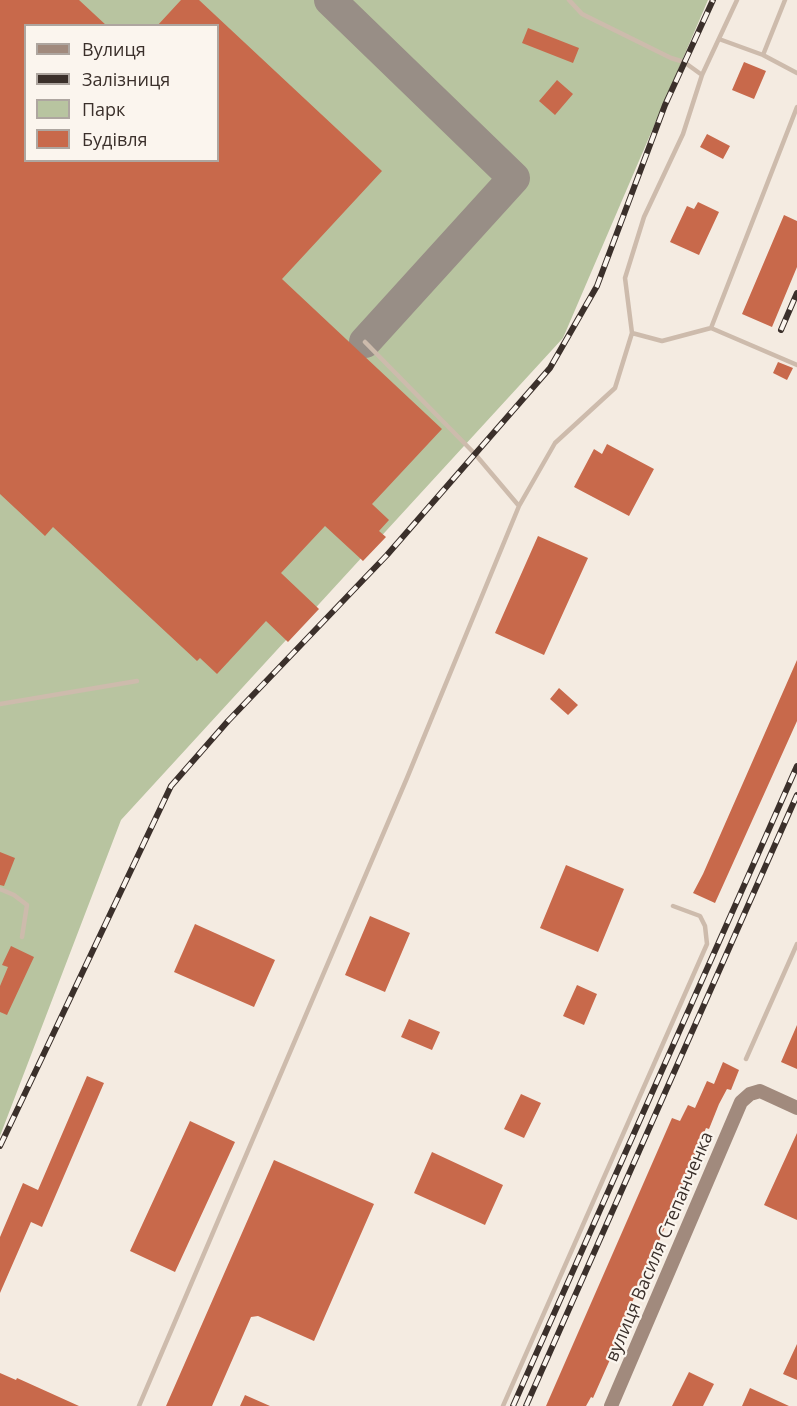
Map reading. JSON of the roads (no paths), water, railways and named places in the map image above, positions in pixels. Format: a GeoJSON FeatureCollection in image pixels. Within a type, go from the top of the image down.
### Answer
{"type":"FeatureCollection","features":[{"type":"Feature","properties":{"kind":"street","name":"вулиця Василя Степанченка"},"geometry":{"type":"LineString","coordinates":[[611,1406],[741,1102],[750,1094],[760,1091],[797,1108]]}},
{"type":"Feature","properties":{"kind":"lane"},"geometry":{"type":"LineString","coordinates":[[568,0],[582,14],[671,58],[684,62],[702,75]]}},
{"type":"Feature","properties":{"kind":"lane"},"geometry":{"type":"LineString","coordinates":[[139,1406],[408,778],[519,506],[555,443],[615,388],[632,333],[625,278],[644,217],[683,134],[702,75],[737,0]]}},
{"type":"Feature","properties":{"kind":"lane"},"geometry":{"type":"LineString","coordinates":[[762,55],[785,0]]}},
{"type":"Feature","properties":{"kind":"lane"},"geometry":{"type":"LineString","coordinates":[[719,39],[762,55],[797,73]]}},
{"type":"Feature","properties":{"kind":"lane"},"geometry":{"type":"LineString","coordinates":[[711,328],[797,107]]}},
{"type":"Feature","properties":{"kind":"lane"},"geometry":{"type":"LineString","coordinates":[[632,333],[662,341],[711,328],[797,365]]}},
{"type":"Feature","properties":{"kind":"lane"},"geometry":{"type":"LineString","coordinates":[[365,342],[475,454],[519,506]]}},
{"type":"Feature","properties":{"kind":"lane"},"geometry":{"type":"LineString","coordinates":[[0,704],[137,681]]}},
{"type":"Feature","properties":{"kind":"lane"},"geometry":{"type":"LineString","coordinates":[[0,889],[14,895],[27,905],[22,937]]}},
{"type":"Feature","properties":{"kind":"lane"},"geometry":{"type":"LineString","coordinates":[[503,1406],[707,944],[705,926],[700,916],[673,906]]}},
{"type":"Feature","properties":{"kind":"lane"},"geometry":{"type":"LineString","coordinates":[[746,1059],[797,944]]}},
{"type":"Feature","properties":{"kind":"railway"},"geometry":{"type":"LineString","coordinates":[[0,1146],[171,786],[228,721],[387,555],[550,368],[597,286],[665,105],[713,0]]}},
{"type":"Feature","properties":{"kind":"railway"},"geometry":{"type":"LineString","coordinates":[[781,330],[797,293]]}},
{"type":"Feature","properties":{"kind":"railway"},"geometry":{"type":"LineString","coordinates":[[513,1406],[797,766]]}},
{"type":"Feature","properties":{"kind":"railway"},"geometry":{"type":"LineString","coordinates":[[526,1406],[797,795]]}}]}
